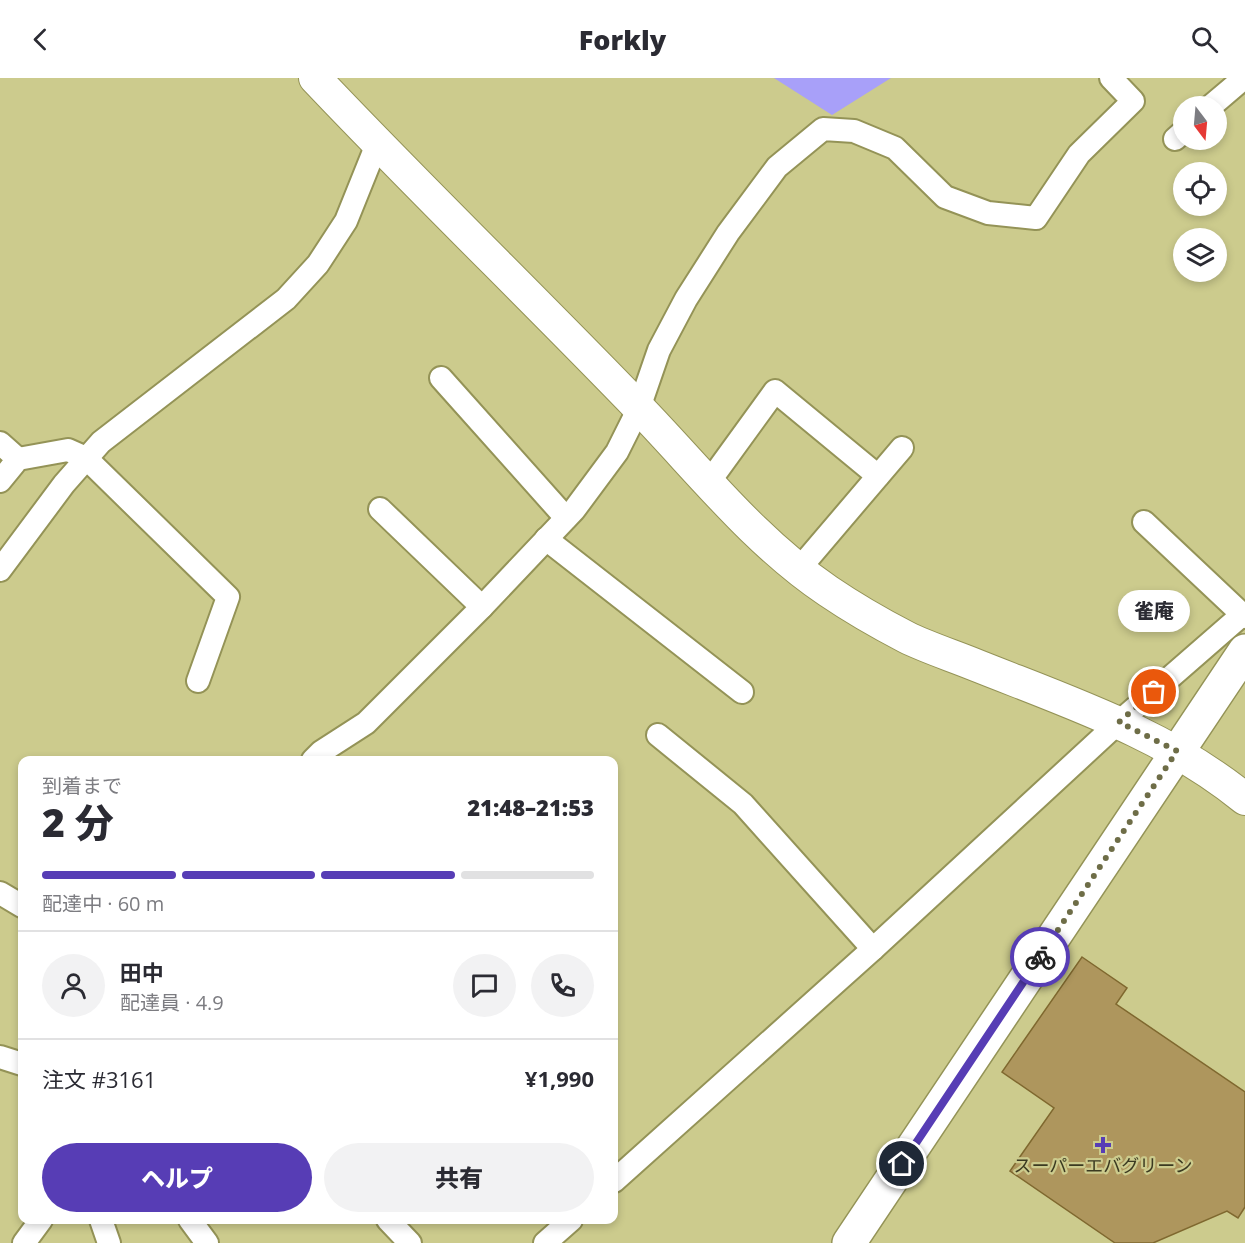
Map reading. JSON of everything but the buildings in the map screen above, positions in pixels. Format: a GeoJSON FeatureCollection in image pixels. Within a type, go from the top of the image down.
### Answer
{"type":"FeatureCollection","features":[{"type":"Feature","properties":{"kind":"main road"},"geometry":{"type":"LineString","coordinates":[[849,1243],[1245,651]]}},
{"type":"Feature","properties":{"kind":"street"},"geometry":{"type":"LineString","coordinates":[[315,78],[780,554],[835,595],[908,638],[1119,722],[1177,751],[1220,778],[1245,799]]}},
{"type":"Feature","properties":{"kind":"street"},"geometry":{"type":"LineString","coordinates":[[317,756],[366,723],[482,607],[566,518],[618,452],[639,408],[659,350],[686,298],[728,233],[777,167],[823,129],[854,131],[895,148],[945,197],[988,213],[1036,218],[1079,154],[1133,101],[1111,78]]}},
{"type":"Feature","properties":{"kind":"street"},"geometry":{"type":"LineString","coordinates":[[1223,96],[1244,78]]}},
{"type":"Feature","properties":{"kind":"street"},"geometry":{"type":"LineString","coordinates":[[0,570],[64,484],[101,442],[286,299],[318,264],[346,221],[377,144]]}},
{"type":"Feature","properties":{"kind":"street"},"geometry":{"type":"LineString","coordinates":[[441,378],[566,518]]}},
{"type":"Feature","properties":{"kind":"street"},"geometry":{"type":"LineString","coordinates":[[709,482],[775,391],[878,476]]}},
{"type":"Feature","properties":{"kind":"street"},"geometry":{"type":"LineString","coordinates":[[0,443],[18,459]]}},
{"type":"Feature","properties":{"kind":"street"},"geometry":{"type":"LineString","coordinates":[[799,568],[902,448]]}},
{"type":"Feature","properties":{"kind":"street"},"geometry":{"type":"LineString","coordinates":[[0,480],[18,459],[68,450],[86,458],[228,597],[198,681]]}},
{"type":"Feature","properties":{"kind":"street"},"geometry":{"type":"LineString","coordinates":[[380,509],[482,607]]}},
{"type":"Feature","properties":{"kind":"street"},"geometry":{"type":"LineString","coordinates":[[618,1177],[873,949],[1119,722],[1244,616],[1144,522]]}},
{"type":"Feature","properties":{"kind":"street"},"geometry":{"type":"LineString","coordinates":[[546,539],[741,692]]}},
{"type":"Feature","properties":{"kind":"street"},"geometry":{"type":"LineString","coordinates":[[658,735],[743,804],[873,949]]}},
{"type":"Feature","properties":{"kind":"street"},"geometry":{"type":"LineString","coordinates":[[0,893],[18,904]]}},
{"type":"Feature","properties":{"kind":"street"},"geometry":{"type":"LineString","coordinates":[[0,1057],[18,1063]]}},
{"type":"Feature","properties":{"kind":"street"},"geometry":{"type":"LineString","coordinates":[[24,1243],[38,1224]]}},
{"type":"Feature","properties":{"kind":"street"},"geometry":{"type":"LineString","coordinates":[[102,1224],[109,1243]]}},
{"type":"Feature","properties":{"kind":"street"},"geometry":{"type":"LineString","coordinates":[[192,1224],[207,1243]]}},
{"type":"Feature","properties":{"kind":"street"},"geometry":{"type":"LineString","coordinates":[[392,1224],[410,1243]]}},
{"type":"Feature","properties":{"kind":"street"},"geometry":{"type":"LineString","coordinates":[[545,1243],[566,1224]]}},
{"type":"Feature","properties":{"kind":"shaded area"},"geometry":{"type":"Polygon","coordinates":[[[774,78],[891,78],[832,115],[774,78]]]}},
{"type":"Feature","properties":{"kind":"way so far"},"geometry":{"type":"LineString","coordinates":[[1040,957],[1177,751],[1119,722],[1154,692]]}},
{"type":"Feature","properties":{"kind":"place","name":"雀庵"},"geometry":{"type":"Point","coordinates":[1154,692]}},
{"type":"Feature","properties":{"kind":"place","name":"スーパーエバグリーン"},"geometry":{"type":"Point","coordinates":[1103,1145]}},
{"type":"Feature","properties":{"kind":"route"},"geometry":{"type":"LineString","coordinates":[[902,1164],[1040,957]]}}]}
